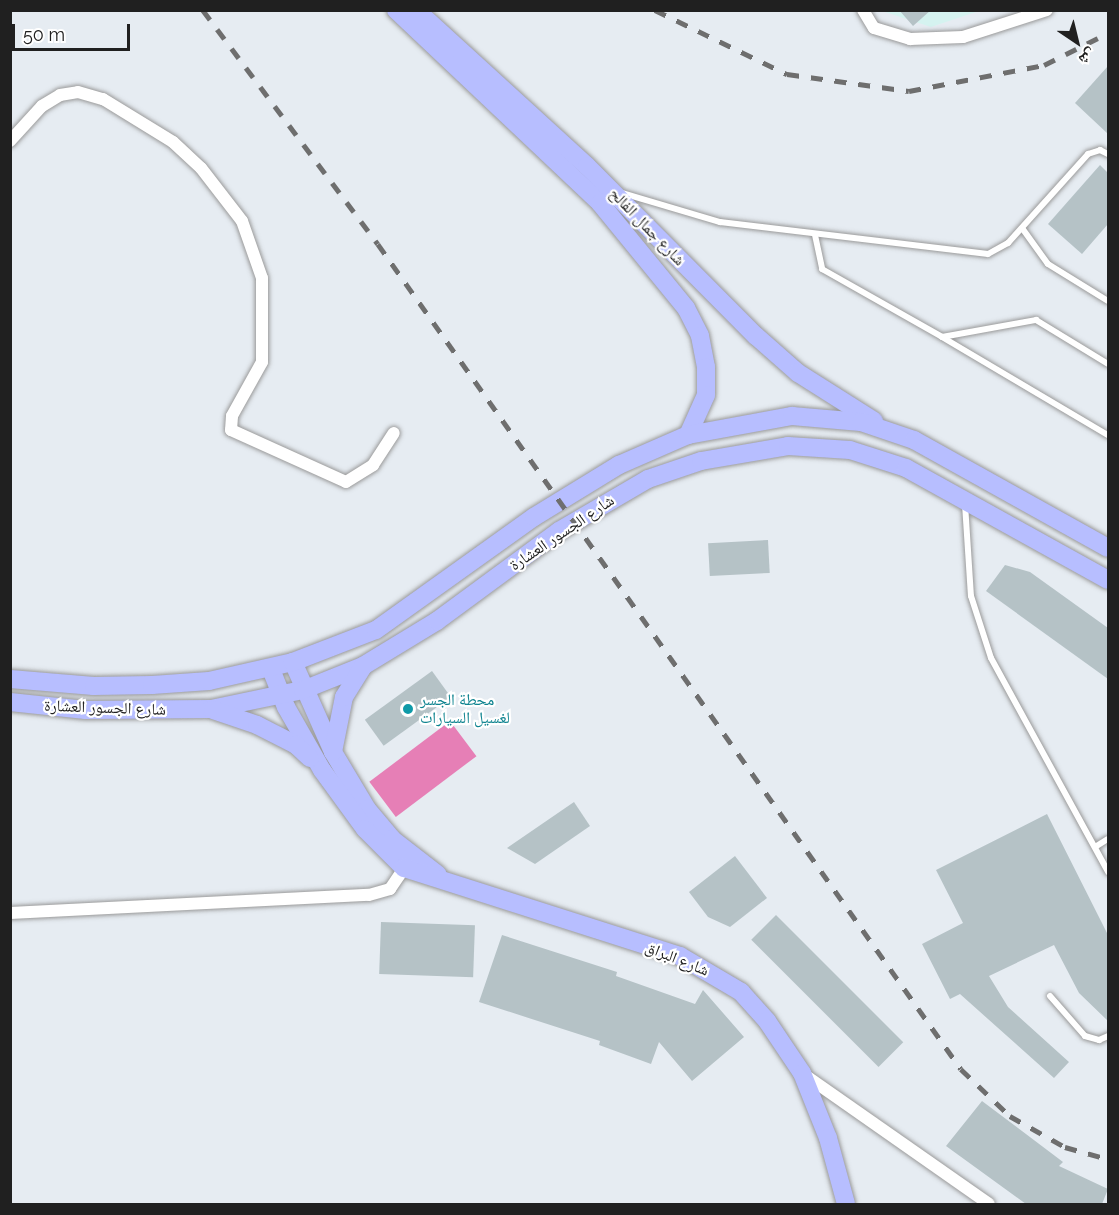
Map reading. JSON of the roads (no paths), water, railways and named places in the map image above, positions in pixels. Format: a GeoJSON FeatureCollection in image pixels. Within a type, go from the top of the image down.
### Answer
{"type":"FeatureCollection","features":[{"type":"Feature","properties":{"kind":"main road","name":"شارع جمال الفالح"},"geometry":{"type":"LineString","coordinates":[[396,10],[600,203],[686,308],[700,336],[706,367],[706,394],[688,435]]}},
{"type":"Feature","properties":{"kind":"main road","name":"شارع جمال الفالح"},"geometry":{"type":"LineString","coordinates":[[416,10],[613,191],[777,356],[888,430]]}},
{"type":"Feature","properties":{"kind":"main road","name":"شارع الجسور العشارة"},"geometry":{"type":"LineString","coordinates":[[10,679],[94,686],[152,685],[209,681],[271,669],[293,662],[376,630],[585,484],[688,435],[792,416],[861,422],[914,440],[1108,548]]}},
{"type":"Feature","properties":{"kind":"main road","name":"شارع الجسور العشارة"},"geometry":{"type":"LineString","coordinates":[[10,702],[86,710],[211,709],[282,697],[363,666],[436,621],[559,531],[613,497],[648,479],[701,461],[788,446],[850,450],[906,468],[1108,580]]}},
{"type":"Feature","properties":{"kind":"main road","name":"شارع البراق"},"geometry":{"type":"LineString","coordinates":[[293,662],[303,690],[333,752],[363,802],[392,839],[449,884]]}},
{"type":"Feature","properties":{"kind":"main road"},"geometry":{"type":"LineString","coordinates":[[333,752],[344,697],[363,666]]}},
{"type":"Feature","properties":{"kind":"main road","name":"شارع البراق"},"geometry":{"type":"LineString","coordinates":[[271,669],[282,697],[322,770],[365,829],[404,868],[681,956],[712,972],[741,992],[767,1021],[802,1073],[828,1138],[846,1204]]}},
{"type":"Feature","properties":{"kind":"main road"},"geometry":{"type":"LineString","coordinates":[[211,709],[257,725],[296,745],[322,770]]}},
{"type":"Feature","properties":{"kind":"street"},"geometry":{"type":"LineString","coordinates":[[862,10],[874,28],[910,39],[963,37],[1047,10]]}},
{"type":"Feature","properties":{"kind":"street"},"geometry":{"type":"LineString","coordinates":[[10,141],[42,106],[60,95],[78,92],[103,99],[173,142],[201,168],[242,220],[262,278],[262,362],[232,416],[231,430],[346,482],[374,465],[394,433]]}},
{"type":"Feature","properties":{"kind":"street"},"geometry":{"type":"LineString","coordinates":[[10,913],[369,895],[390,889],[404,868]]}},
{"type":"Feature","properties":{"kind":"street"},"geometry":{"type":"LineString","coordinates":[[802,1073],[989,1204]]}},
{"type":"Feature","properties":{"kind":"lane"},"geometry":{"type":"LineString","coordinates":[[613,191],[720,222],[988,254],[1008,243],[1088,154],[1100,150],[1108,154]]}},
{"type":"Feature","properties":{"kind":"lane"},"geometry":{"type":"LineString","coordinates":[[1022,228],[1048,264],[1108,301]]}},
{"type":"Feature","properties":{"kind":"lane"},"geometry":{"type":"LineString","coordinates":[[815,235],[822,269],[1108,435]]}},
{"type":"Feature","properties":{"kind":"lane"},"geometry":{"type":"LineString","coordinates":[[942,338],[1036,320],[1108,364]]}},
{"type":"Feature","properties":{"kind":"lane"},"geometry":{"type":"LineString","coordinates":[[965,500],[971,596],[991,658],[1108,872]]}},
{"type":"Feature","properties":{"kind":"lane"},"geometry":{"type":"LineString","coordinates":[[1095,847],[1108,839]]}},
{"type":"Feature","properties":{"kind":"lane"},"geometry":{"type":"LineString","coordinates":[[1050,996],[1085,1036],[1099,1040],[1108,1036]]}},
{"type":"Feature","properties":{"kind":"railway"},"geometry":{"type":"LineString","coordinates":[[203,10],[378,244],[961,1069],[1010,1116],[1065,1147],[1108,1159]]}},
{"type":"Feature","properties":{"kind":"railway"},"geometry":{"type":"LineString","coordinates":[[655,10],[787,74],[909,91],[1044,65],[1108,33]]}},
{"type":"Feature","properties":{"kind":"place","name":"محطة الجسر لغسيل السيارات"},"geometry":{"type":"Point","coordinates":[408,709]}}]}
